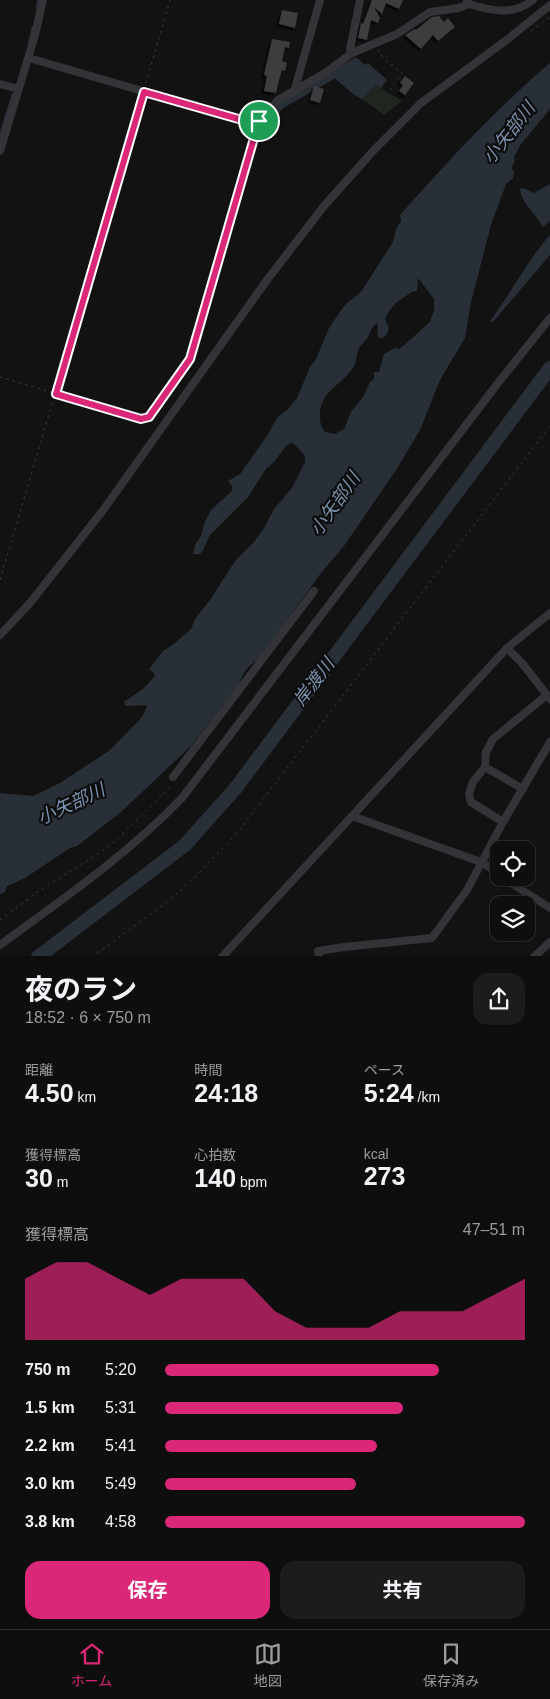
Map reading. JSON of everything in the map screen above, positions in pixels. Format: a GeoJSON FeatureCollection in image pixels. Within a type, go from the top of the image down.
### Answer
{"type":"FeatureCollection","features":[{"type":"Feature","properties":{"kind":"street"},"geometry":{"type":"LineString","coordinates":[[0,152],[15,88],[29,58],[43,0]]}},
{"type":"Feature","properties":{"kind":"street"},"geometry":{"type":"LineString","coordinates":[[294,92],[320,0]]}},
{"type":"Feature","properties":{"kind":"street"},"geometry":{"type":"LineString","coordinates":[[352,53],[350,48],[360,0]]}},
{"type":"Feature","properties":{"kind":"street"},"geometry":{"type":"LineString","coordinates":[[29,58],[249,122],[259,121],[278,100],[324,73],[352,53],[396,34],[430,12],[459,8],[467,2],[492,11],[505,12],[526,6],[533,0]]}},
{"type":"Feature","properties":{"kind":"street"},"geometry":{"type":"LineString","coordinates":[[0,635],[30,603],[104,509],[267,280],[324,206],[420,103],[508,39],[550,4]]}},
{"type":"Feature","properties":{"kind":"street"},"geometry":{"type":"LineString","coordinates":[[0,84],[15,88]]}},
{"type":"Feature","properties":{"kind":"street"},"geometry":{"type":"LineString","coordinates":[[0,945],[127,850],[160,821],[182,798],[498,383],[550,318]]}},
{"type":"Feature","properties":{"kind":"street"},"geometry":{"type":"LineString","coordinates":[[173,777],[314,591]]}},
{"type":"Feature","properties":{"kind":"street"},"geometry":{"type":"LineString","coordinates":[[222,956],[507,648],[550,613]]}},
{"type":"Feature","properties":{"kind":"street"},"geometry":{"type":"LineString","coordinates":[[503,822],[470,802],[469,794],[473,782],[485,767],[486,752],[492,739],[548,697],[522,663],[507,648]]}},
{"type":"Feature","properties":{"kind":"street"},"geometry":{"type":"LineString","coordinates":[[320,956],[318,951],[432,938],[467,890],[503,822],[550,742]]}},
{"type":"Feature","properties":{"kind":"street"},"geometry":{"type":"LineString","coordinates":[[485,767],[523,789]]}},
{"type":"Feature","properties":{"kind":"street"},"geometry":{"type":"LineString","coordinates":[[352,816],[481,862],[490,868]]}},
{"type":"Feature","properties":{"kind":"street"},"geometry":{"type":"LineString","coordinates":[[516,886],[550,908]]}},
{"type":"Feature","properties":{"kind":"street"},"geometry":{"type":"LineString","coordinates":[[534,956],[550,942]]}},
{"type":"Feature","properties":{"kind":"path"},"geometry":{"type":"LineString","coordinates":[[0,580],[170,0]]}},
{"type":"Feature","properties":{"kind":"path"},"geometry":{"type":"LineString","coordinates":[[373,43],[384,59],[402,73],[389,94]]}},
{"type":"Feature","properties":{"kind":"path"},"geometry":{"type":"LineString","coordinates":[[0,378],[141,419],[149,417],[190,359],[259,121]]}},
{"type":"Feature","properties":{"kind":"path"},"geometry":{"type":"LineString","coordinates":[[92,956],[166,902],[193,879],[238,832],[550,426]]}},
{"type":"Feature","properties":{"kind":"path"},"geometry":{"type":"LineString","coordinates":[[0,920],[42,889],[110,846],[176,781],[173,777]]}},
{"type":"Feature","properties":{"kind":"shaded area"},"geometry":{"type":"Polygon","coordinates":[[[376,85],[402,101],[384,115],[362,99],[376,85]]]}},
{"type":"Feature","properties":{"kind":"water"},"geometry":{"type":"Polygon","coordinates":[[[356,57],[365,65],[368,63],[387,80],[381,88],[376,85],[362,99],[353,94],[331,75],[356,57]]]}},
{"type":"Feature","properties":{"kind":"water","name":"小矢部川"},"geometry":{"type":"Polygon","coordinates":[[[550,63],[550,109],[521,144],[514,157],[515,161],[511,168],[514,171],[513,178],[506,184],[491,225],[471,302],[465,338],[440,380],[420,430],[398,467],[344,546],[321,573],[259,659],[247,669],[240,683],[190,747],[121,812],[77,846],[70,848],[25,878],[7,886],[5,892],[0,894],[0,793],[33,796],[60,783],[110,750],[142,717],[147,707],[146,705],[125,706],[124,702],[143,689],[155,676],[149,669],[163,651],[191,629],[195,619],[210,600],[235,561],[254,542],[274,509],[292,488],[305,462],[305,456],[294,444],[291,443],[286,446],[266,469],[248,497],[210,535],[200,554],[193,554],[195,545],[201,536],[204,524],[211,510],[232,491],[232,486],[228,481],[240,474],[267,436],[277,418],[297,398],[329,328],[347,303],[361,292],[393,242],[396,229],[401,221],[400,215],[472,136],[550,63]],[[418,278],[417,291],[411,292],[394,305],[385,319],[389,328],[387,334],[383,338],[379,338],[377,323],[373,327],[367,339],[359,348],[354,366],[323,401],[320,408],[320,419],[325,432],[335,434],[344,429],[351,412],[363,397],[370,382],[374,379],[374,372],[379,372],[384,354],[395,348],[399,349],[402,347],[430,322],[434,310],[434,299],[418,278]]]}},
{"type":"Feature","properties":{"kind":"water"},"geometry":{"type":"Polygon","coordinates":[[[550,184],[550,221],[543,227],[525,203],[520,189],[523,188],[534,193],[550,184]]]}},
{"type":"Feature","properties":{"kind":"water"},"geometry":{"type":"Polygon","coordinates":[[[550,235],[550,255],[492,323],[490,321],[534,255],[550,235]]]}},
{"type":"Feature","properties":{"kind":"building"},"geometry":{"type":"Polygon","coordinates":[[[372,0],[403,0],[399,9],[386,3],[382,14],[374,7],[380,18],[378,23],[371,20],[367,40],[358,38],[361,23],[363,24],[372,0]]]}},
{"type":"Feature","properties":{"kind":"building"},"geometry":{"type":"Polygon","coordinates":[[[282,10],[298,13],[295,28],[279,24],[282,10]]]}},
{"type":"Feature","properties":{"kind":"building"},"geometry":{"type":"Polygon","coordinates":[[[439,16],[444,22],[448,18],[455,27],[438,41],[433,35],[421,49],[405,35],[416,30],[432,17],[439,16]]]}},
{"type":"Feature","properties":{"kind":"building"},"geometry":{"type":"Polygon","coordinates":[[[272,39],[290,42],[289,48],[285,47],[282,61],[287,63],[285,71],[282,70],[276,93],[264,91],[267,76],[264,75],[272,39]]]}},
{"type":"Feature","properties":{"kind":"building"},"geometry":{"type":"Polygon","coordinates":[[[405,76],[414,83],[405,95],[399,91],[403,85],[400,83],[405,76]]]}},
{"type":"Feature","properties":{"kind":"building"},"geometry":{"type":"Polygon","coordinates":[[[314,86],[324,89],[320,103],[310,100],[314,86]]]}},
{"type":"Feature","properties":{"kind":"waterway"},"geometry":{"type":"LineString","coordinates":[[37,9],[38,0]]}},
{"type":"Feature","properties":{"kind":"waterway"},"geometry":{"type":"LineString","coordinates":[[29,43],[33,27]]}},
{"type":"Feature","properties":{"kind":"waterway"},"geometry":{"type":"LineString","coordinates":[[262,125],[282,104],[339,70]]}},
{"type":"Feature","properties":{"kind":"waterway"},"geometry":{"type":"LineString","coordinates":[[0,135],[13,94]]}},
{"type":"Feature","properties":{"kind":"waterway","name":"岸渡川"},"geometry":{"type":"LineString","coordinates":[[39,956],[185,845],[235,789],[550,368]]}},
{"type":"Feature","properties":{"kind":"route"},"geometry":{"type":"LineString","coordinates":[[144,92],[249,122],[259,121],[190,359],[149,417],[141,419],[56,394],[144,92]]}}]}
